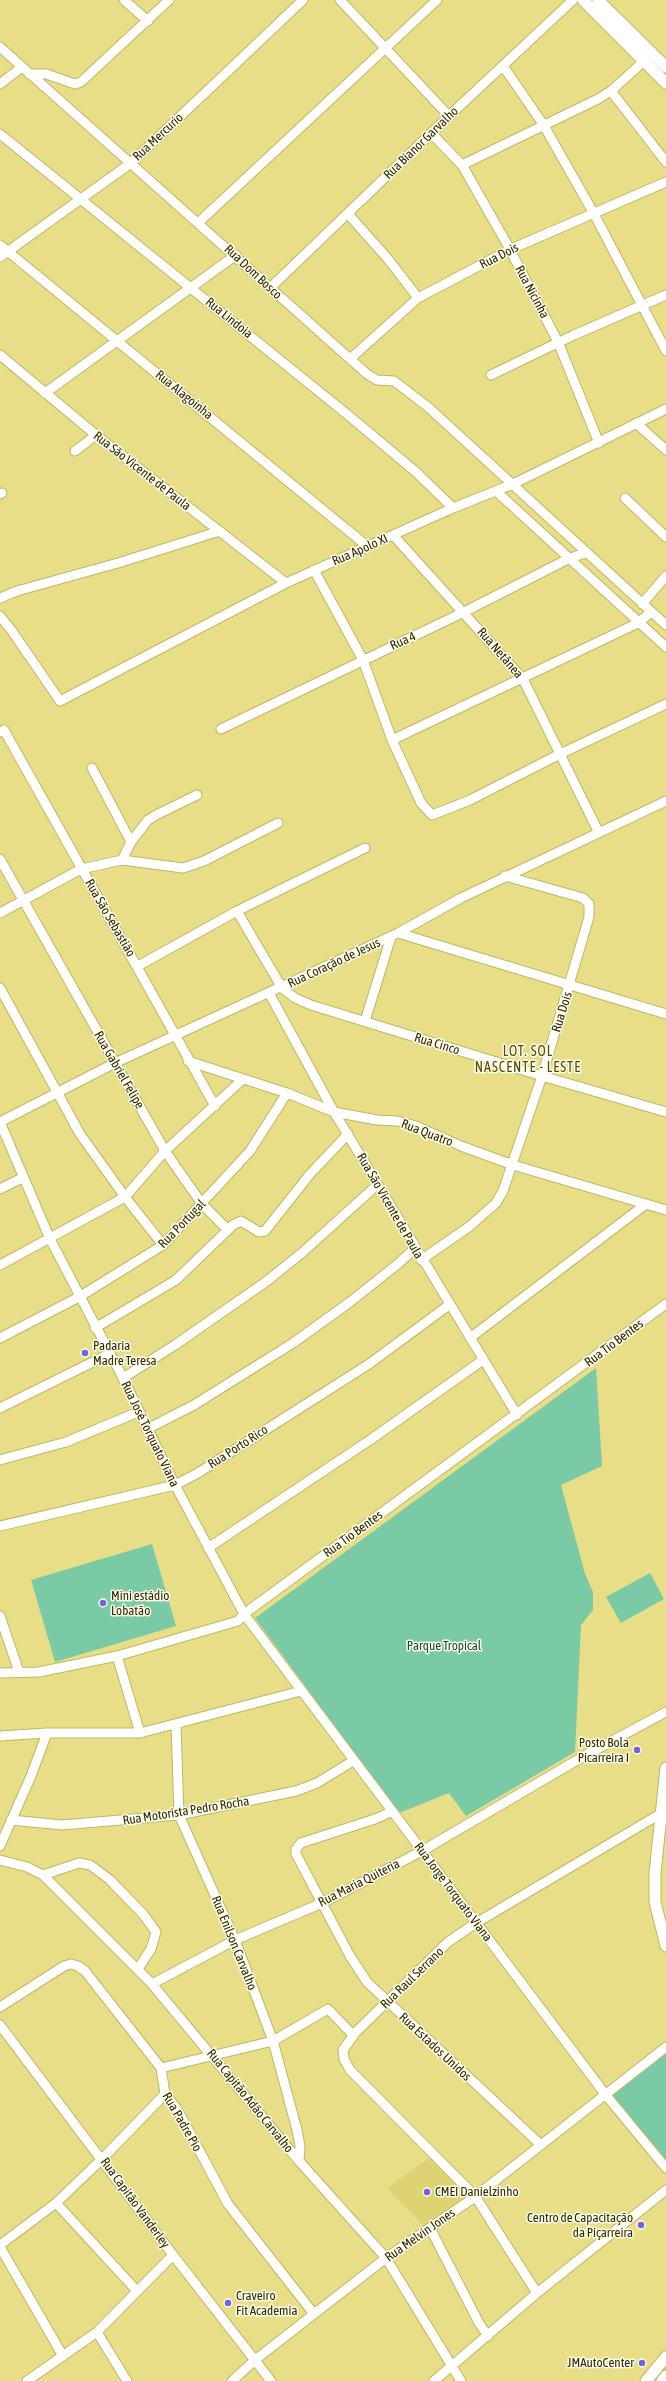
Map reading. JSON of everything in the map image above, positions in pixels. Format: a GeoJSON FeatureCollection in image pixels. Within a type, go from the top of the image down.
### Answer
{"type":"FeatureCollection","features":[{"type":"Feature","properties":{"kind":"main road"},"geometry":{"type":"LineString","coordinates":[[583,0],[666,83]]}},
{"type":"Feature","properties":{"kind":"main road"},"geometry":{"type":"LineString","coordinates":[[598,0],[666,67]]}},
{"type":"Feature","properties":{"kind":"main road"},"geometry":{"type":"LineString","coordinates":[[666,1768],[655,1873],[655,1902],[666,1943]]}},
{"type":"Feature","properties":{"kind":"main road"},"geometry":{"type":"LineString","coordinates":[[646,2381],[666,2357]]}},
{"type":"Feature","properties":{"kind":"main road"},"geometry":{"type":"LineString","coordinates":[[662,2381],[666,2376]]}},
{"type":"Feature","properties":{"kind":"street"},"geometry":{"type":"LineString","coordinates":[[124,0],[148,20]]}},
{"type":"Feature","properties":{"kind":"street"},"geometry":{"type":"LineString","coordinates":[[29,74],[46,74],[75,84],[81,82],[169,0]]}},
{"type":"Feature","properties":{"kind":"street","name":"Rua Mercurio"},"geometry":{"type":"LineString","coordinates":[[0,257],[131,162],[304,0]]}},
{"type":"Feature","properties":{"kind":"street"},"geometry":{"type":"LineString","coordinates":[[340,0],[449,116]]}},
{"type":"Feature","properties":{"kind":"street"},"geometry":{"type":"LineString","coordinates":[[198,223],[387,49],[437,0]]}},
{"type":"Feature","properties":{"kind":"street","name":"Rua Bianor Garvalho"},"geometry":{"type":"LineString","coordinates":[[270,288],[431,133],[573,0]]}},
{"type":"Feature","properties":{"kind":"street","name":"Rua Dom Bosco"},"geometry":{"type":"LineString","coordinates":[[0,47],[236,255],[270,288],[350,359],[377,380],[394,381],[410,392],[513,484],[585,553],[666,625]]}},
{"type":"Feature","properties":{"kind":"street"},"geometry":{"type":"LineString","coordinates":[[462,166],[611,91],[644,61]]}},
{"type":"Feature","properties":{"kind":"street"},"geometry":{"type":"LineString","coordinates":[[503,66],[543,124],[593,212],[666,351]]}},
{"type":"Feature","properties":{"kind":"street"},"geometry":{"type":"LineString","coordinates":[[0,84],[22,67]]}},
{"type":"Feature","properties":{"kind":"street"},"geometry":{"type":"LineString","coordinates":[[611,91],[666,162]]}},
{"type":"Feature","properties":{"kind":"street","name":"Rua Nicinha"},"geometry":{"type":"LineString","coordinates":[[431,133],[462,166],[509,250],[558,342],[598,442]]}},
{"type":"Feature","properties":{"kind":"street","name":"Rua Lindoia"},"geometry":{"type":"LineString","coordinates":[[0,134],[82,198],[416,472],[453,508]]}},
{"type":"Feature","properties":{"kind":"street","name":"Rua Dois"},"geometry":{"type":"LineString","coordinates":[[350,359],[418,298],[509,250],[593,212],[666,182]]}},
{"type":"Feature","properties":{"kind":"street"},"geometry":{"type":"LineString","coordinates":[[348,214],[388,259],[418,298]]}},
{"type":"Feature","properties":{"kind":"street","name":"Rua Alagoinha"},"geometry":{"type":"LineString","coordinates":[[0,245],[368,546]]}},
{"type":"Feature","properties":{"kind":"street"},"geometry":{"type":"LineString","coordinates":[[45,393],[192,289],[236,255]]}},
{"type":"Feature","properties":{"kind":"street"},"geometry":{"type":"LineString","coordinates":[[491,375],[558,342],[666,295]]}},
{"type":"Feature","properties":{"kind":"street","name":"Rua São Vicente de Paula"},"geometry":{"type":"LineString","coordinates":[[0,355],[96,435],[286,583]]}},
{"type":"Feature","properties":{"kind":"street","name":"Rua Apolo XI"},"geometry":{"type":"LineString","coordinates":[[0,616],[60,701],[286,583],[453,508],[513,484],[666,409]]}},
{"type":"Feature","properties":{"kind":"street"},"geometry":{"type":"LineString","coordinates":[[636,423],[666,450]]}},
{"type":"Feature","properties":{"kind":"street"},"geometry":{"type":"LineString","coordinates":[[75,451],[96,435]]}},
{"type":"Feature","properties":{"kind":"street"},"geometry":{"type":"LineString","coordinates":[[496,491],[568,559],[666,647]]}},
{"type":"Feature","properties":{"kind":"street"},"geometry":{"type":"LineString","coordinates":[[625,498],[666,537]]}},
{"type":"Feature","properties":{"kind":"street"},"geometry":{"type":"LineString","coordinates":[[0,598],[18,591],[118,564],[220,531]]}},
{"type":"Feature","properties":{"kind":"street","name":"Rua Netânea"},"geometry":{"type":"LineString","coordinates":[[393,535],[523,679],[599,833]]}},
{"type":"Feature","properties":{"kind":"street","name":"Rua 4"},"geometry":{"type":"LineString","coordinates":[[221,729],[464,612],[568,559],[585,553]]}},
{"type":"Feature","properties":{"kind":"street"},"geometry":{"type":"LineString","coordinates":[[314,570],[363,660],[392,740],[421,803],[432,815],[440,813],[666,704]]}},
{"type":"Feature","properties":{"kind":"street"},"geometry":{"type":"LineString","coordinates":[[642,604],[666,576]]}},
{"type":"Feature","properties":{"kind":"street"},"geometry":{"type":"LineString","coordinates":[[392,740],[638,623],[651,612]]}},
{"type":"Feature","properties":{"kind":"street","name":"Rua São Sebastião"},"geometry":{"type":"LineString","coordinates":[[2,731],[138,966],[188,1061],[215,1106]]}},
{"type":"Feature","properties":{"kind":"street"},"geometry":{"type":"LineString","coordinates":[[92,768],[131,842]]}},
{"type":"Feature","properties":{"kind":"street"},"geometry":{"type":"LineString","coordinates":[[122,860],[131,842],[144,825],[156,815],[197,795]]}},
{"type":"Feature","properties":{"kind":"street","name":"Rua Coração de Jesus"},"geometry":{"type":"LineString","coordinates":[[0,1122],[115,1063],[282,988],[394,935],[461,898],[505,876],[599,833],[666,800]]}},
{"type":"Feature","properties":{"kind":"street"},"geometry":{"type":"LineString","coordinates":[[0,913],[81,869],[122,860],[183,868],[204,861],[278,823]]}},
{"type":"Feature","properties":{"kind":"street"},"geometry":{"type":"LineString","coordinates":[[138,966],[237,910],[365,848]]}},
{"type":"Feature","properties":{"kind":"street","name":"Rua Gabriel Felipe"},"geometry":{"type":"LineString","coordinates":[[0,859],[165,1151],[202,1204],[228,1230]]}},
{"type":"Feature","properties":{"kind":"street","name":"Rua Dois"},"geometry":{"type":"LineString","coordinates":[[421,1260],[470,1226],[496,1203],[513,1165],[542,1076],[589,917],[589,904],[583,898],[505,876]]}},
{"type":"Feature","properties":{"kind":"street"},"geometry":{"type":"LineString","coordinates":[[237,910],[282,988]]}},
{"type":"Feature","properties":{"kind":"street"},"geometry":{"type":"LineString","coordinates":[[365,1021],[394,935],[666,1014]]}},
{"type":"Feature","properties":{"kind":"street"},"geometry":{"type":"LineString","coordinates":[[0,988],[80,1134],[125,1197],[163,1246]]}},
{"type":"Feature","properties":{"kind":"street","name":"Rua Cinco"},"geometry":{"type":"LineString","coordinates":[[282,988],[295,998],[311,1005],[542,1076],[666,1112]]}},
{"type":"Feature","properties":{"kind":"street","name":"Rua São Vicente de Paula"},"geometry":{"type":"LineString","coordinates":[[269,993],[334,1112],[377,1186],[517,1415]]}},
{"type":"Feature","properties":{"kind":"street","name":"Rua Quatro"},"geometry":{"type":"LineString","coordinates":[[188,1061],[287,1094],[334,1112],[352,1117],[397,1120],[410,1124],[513,1165],[666,1210]]}},
{"type":"Feature","properties":{"kind":"street"},"geometry":{"type":"LineString","coordinates":[[0,1265],[125,1197],[165,1151],[243,1080]]}},
{"type":"Feature","properties":{"kind":"street","name":"Rua Portugal"},"geometry":{"type":"LineString","coordinates":[[0,1338],[79,1297],[163,1246],[250,1151],[287,1094]]}},
{"type":"Feature","properties":{"kind":"street","name":"Rua José Torquato Viana"},"geometry":{"type":"LineString","coordinates":[[0,1122],[22,1178],[50,1239],[95,1328],[123,1378],[138,1412],[175,1485],[244,1614]]}},
{"type":"Feature","properties":{"kind":"street"},"geometry":{"type":"LineString","coordinates":[[95,1328],[176,1280],[228,1230],[241,1221],[259,1232],[268,1228],[310,1174],[348,1134]]}},
{"type":"Feature","properties":{"kind":"street"},"geometry":{"type":"LineString","coordinates":[[0,1189],[22,1178]]}},
{"type":"Feature","properties":{"kind":"street"},"geometry":{"type":"LineString","coordinates":[[123,1378],[175,1345],[267,1281],[303,1252],[377,1186]]}},
{"type":"Feature","properties":{"kind":"street"},"geometry":{"type":"LineString","coordinates":[[470,1338],[646,1204]]}},
{"type":"Feature","properties":{"kind":"street"},"geometry":{"type":"LineString","coordinates":[[147,1428],[194,1405],[293,1343],[350,1302],[399,1263],[415,1248]]}},
{"type":"Feature","properties":{"kind":"street","name":"Rua Tio Bentes"},"geometry":{"type":"LineString","coordinates":[[0,1673],[39,1672],[117,1656],[238,1621],[244,1614],[517,1415],[666,1304]]}},
{"type":"Feature","properties":{"kind":"street","name":"Rua Porto Rico"},"geometry":{"type":"LineString","coordinates":[[0,1526],[175,1485],[198,1473],[369,1364],[449,1305]]}},
{"type":"Feature","properties":{"kind":"street"},"geometry":{"type":"LineString","coordinates":[[0,1408],[109,1354]]}},
{"type":"Feature","properties":{"kind":"street"},"geometry":{"type":"LineString","coordinates":[[208,1548],[370,1440],[483,1360]]}},
{"type":"Feature","properties":{"kind":"street"},"geometry":{"type":"LineString","coordinates":[[0,1460],[66,1442],[138,1412]]}},
{"type":"Feature","properties":{"kind":"street","name":"Rua Jorge Torquato Viana"},"geometry":{"type":"LineString","coordinates":[[244,1614],[391,1812],[605,2094],[666,2168]]}},
{"type":"Feature","properties":{"kind":"street"},"geometry":{"type":"LineString","coordinates":[[0,1616],[19,1672]]}},
{"type":"Feature","properties":{"kind":"street"},"geometry":{"type":"LineString","coordinates":[[117,1656],[140,1733]]}},
{"type":"Feature","properties":{"kind":"street"},"geometry":{"type":"LineString","coordinates":[[0,1736],[47,1733],[140,1733],[176,1725],[302,1691]]}},
{"type":"Feature","properties":{"kind":"street","name":"Rua Maria Quiteria"},"geometry":{"type":"LineString","coordinates":[[152,1984],[235,1940],[322,1902],[422,1851],[584,1756],[666,1712]]}},
{"type":"Feature","properties":{"kind":"street","name":"Rua Enilson Carvalho"},"geometry":{"type":"LineString","coordinates":[[176,1725],[179,1815],[235,1940],[273,2041],[299,2138],[299,2161]]}},
{"type":"Feature","properties":{"kind":"street"},"geometry":{"type":"LineString","coordinates":[[0,1846],[31,1776],[47,1733]]}},
{"type":"Feature","properties":{"kind":"street","name":"Rua Motorista Pedro Rocha"},"geometry":{"type":"LineString","coordinates":[[11,1820],[62,1825],[179,1815],[296,1792],[317,1783],[353,1761]]}},
{"type":"Feature","properties":{"kind":"street","name":"Rua Estados Unidos"},"geometry":{"type":"LineString","coordinates":[[391,1812],[375,1819],[302,1843],[296,1848],[296,1854],[367,1982],[541,2145]]}},
{"type":"Feature","properties":{"kind":"street","name":"Rua Raul Serrano"},"geometry":{"type":"LineString","coordinates":[[475,2196],[350,2070],[344,2059],[343,2050],[353,2035],[448,1942],[476,1923],[660,1814]]}},
{"type":"Feature","properties":{"kind":"street","name":"Rua Capitão Adão Carvalho"},"geometry":{"type":"LineString","coordinates":[[0,1860],[27,1867],[43,1875],[152,1984],[299,2161],[386,2258],[461,2381]]}},
{"type":"Feature","properties":{"kind":"street"},"geometry":{"type":"LineString","coordinates":[[43,1875],[79,1863],[90,1865],[109,1879],[143,1914],[156,1932],[151,1950],[138,1970]]}},
{"type":"Feature","properties":{"kind":"street"},"geometry":{"type":"LineString","coordinates":[[0,2007],[57,1970],[71,1964],[78,1966],[91,1978],[161,2068],[211,2054],[273,2041],[328,2009],[353,2035]]}},
{"type":"Feature","properties":{"kind":"street","name":"Rua Capitão Vanderley"},"geometry":{"type":"LineString","coordinates":[[0,2025],[173,2255],[271,2381]]}},
{"type":"Feature","properties":{"kind":"street","name":"Rua Melvin Jones"},"geometry":{"type":"LineString","coordinates":[[232,2381],[255,2360],[386,2258],[475,2196],[666,2047]]}},
{"type":"Feature","properties":{"kind":"street","name":"Rua Padre Pio"},"geometry":{"type":"LineString","coordinates":[[161,2068],[162,2087],[165,2094],[177,2109],[228,2204],[314,2314]]}},
{"type":"Feature","properties":{"kind":"street"},"geometry":{"type":"LineString","coordinates":[[63,2356],[0,2246],[56,2203],[102,2159],[165,2094]]}},
{"type":"Feature","properties":{"kind":"street"},"geometry":{"type":"LineString","coordinates":[[434,2381],[537,2293],[666,2190]]}},
{"type":"Feature","properties":{"kind":"street"},"geometry":{"type":"LineString","coordinates":[[475,2196],[537,2293]]}},
{"type":"Feature","properties":{"kind":"street"},"geometry":{"type":"LineString","coordinates":[[56,2203],[137,2291]]}},
{"type":"Feature","properties":{"kind":"street"},"geometry":{"type":"LineString","coordinates":[[430,2228],[479,2323],[488,2336]]}},
{"type":"Feature","properties":{"kind":"street"},"geometry":{"type":"LineString","coordinates":[[27,2381],[97,2332],[173,2255]]}},
{"type":"Feature","properties":{"kind":"street"},"geometry":{"type":"LineString","coordinates":[[97,2332],[127,2381]]}},
{"type":"Feature","properties":{"kind":"shaded area","name":"CMEI Danielzinho"},"geometry":{"type":"Polygon","coordinates":[[[429,2158],[468,2196],[424,2226],[387,2188],[429,2158]]]}},
{"type":"Feature","properties":{"kind":"green space","name":"Parque Tropical"},"geometry":{"type":"Polygon","coordinates":[[[596,1368],[602,1466],[561,1485],[585,1574],[593,1592],[593,1610],[581,1625],[575,1752],[466,1816],[449,1793],[399,1813],[255,1618],[596,1368]]]}},
{"type":"Feature","properties":{"kind":"green space","name":"Mini estádio Lobatão"},"geometry":{"type":"Polygon","coordinates":[[[152,1544],[176,1626],[55,1662],[31,1580],[152,1544]]]}},
{"type":"Feature","properties":{"kind":"green space"},"geometry":{"type":"Polygon","coordinates":[[[650,1573],[664,1599],[621,1623],[606,1597],[650,1573]]]}},
{"type":"Feature","properties":{"kind":"green space"},"geometry":{"type":"Polygon","coordinates":[[[666,2052],[666,2161],[612,2094],[666,2052]]]}},
{"type":"Feature","properties":{"kind":"place","name":"Padaria Madre Teresa"},"geometry":{"type":"Point","coordinates":[85,1353]}},
{"type":"Feature","properties":{"kind":"place","name":"Mini estádio Lobatão"},"geometry":{"type":"Point","coordinates":[103,1603]}},
{"type":"Feature","properties":{"kind":"place","name":"Posto Bola Picarreira I"},"geometry":{"type":"Point","coordinates":[637,1750]}},
{"type":"Feature","properties":{"kind":"place","name":"CMEI Danielzinho"},"geometry":{"type":"Point","coordinates":[427,2192]}},
{"type":"Feature","properties":{"kind":"place","name":"Centro de Capacitação da Piçarreira"},"geometry":{"type":"Point","coordinates":[641,2225]}},
{"type":"Feature","properties":{"kind":"place","name":"Craveiro Fit Academia"},"geometry":{"type":"Point","coordinates":[228,2303]}},
{"type":"Feature","properties":{"kind":"place","name":"JMAutoCenter"},"geometry":{"type":"Point","coordinates":[642,2363]}},
{"type":"Feature","properties":{"kind":"district","name":"LOT. SOL NASCENTE - LESTE"},"geometry":{"type":"Point","coordinates":[528,1060]}}]}
